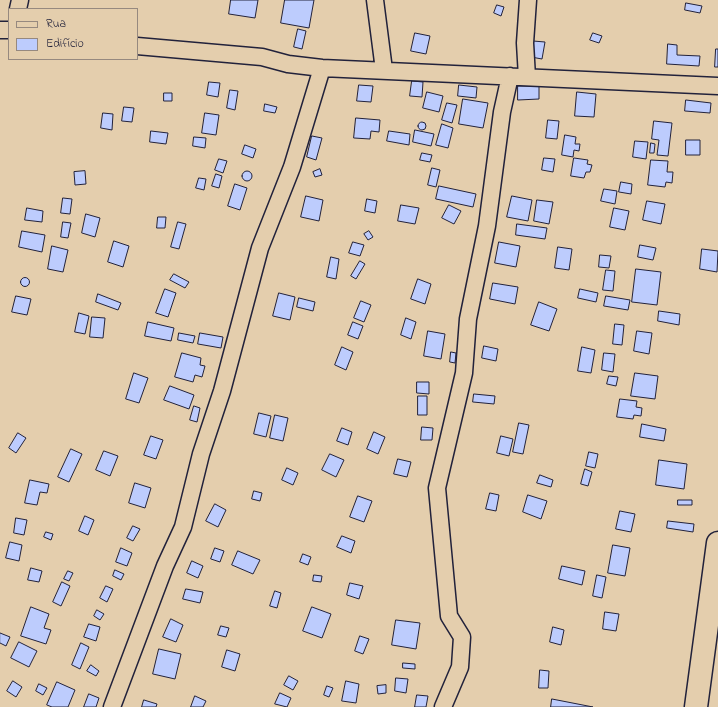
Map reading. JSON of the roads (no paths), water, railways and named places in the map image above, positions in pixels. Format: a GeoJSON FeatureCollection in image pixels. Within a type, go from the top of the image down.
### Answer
{"type":"FeatureCollection","features":[{"type":"Feature","properties":{"kind":"main road"},"geometry":{"type":"LineString","coordinates":[[696,707],[718,543]]}},
{"type":"Feature","properties":{"kind":"street"},"geometry":{"type":"LineString","coordinates":[[375,0],[384,70]]}},
{"type":"Feature","properties":{"kind":"street"},"geometry":{"type":"LineString","coordinates":[[527,77],[525,43],[528,0]]}},
{"type":"Feature","properties":{"kind":"street"},"geometry":{"type":"LineString","coordinates":[[138,46],[262,57],[288,64],[322,68],[718,86]]}},
{"type":"Feature","properties":{"kind":"street"},"geometry":{"type":"LineString","coordinates":[[112,707],[165,566],[183,527],[201,454],[222,391],[260,248],[292,167],[322,68]]}},
{"type":"Feature","properties":{"kind":"street"},"geometry":{"type":"LineString","coordinates":[[442,707],[460,667],[462,637],[449,616],[437,488],[464,373],[468,319],[487,226],[502,112],[510,76]]}}]}
